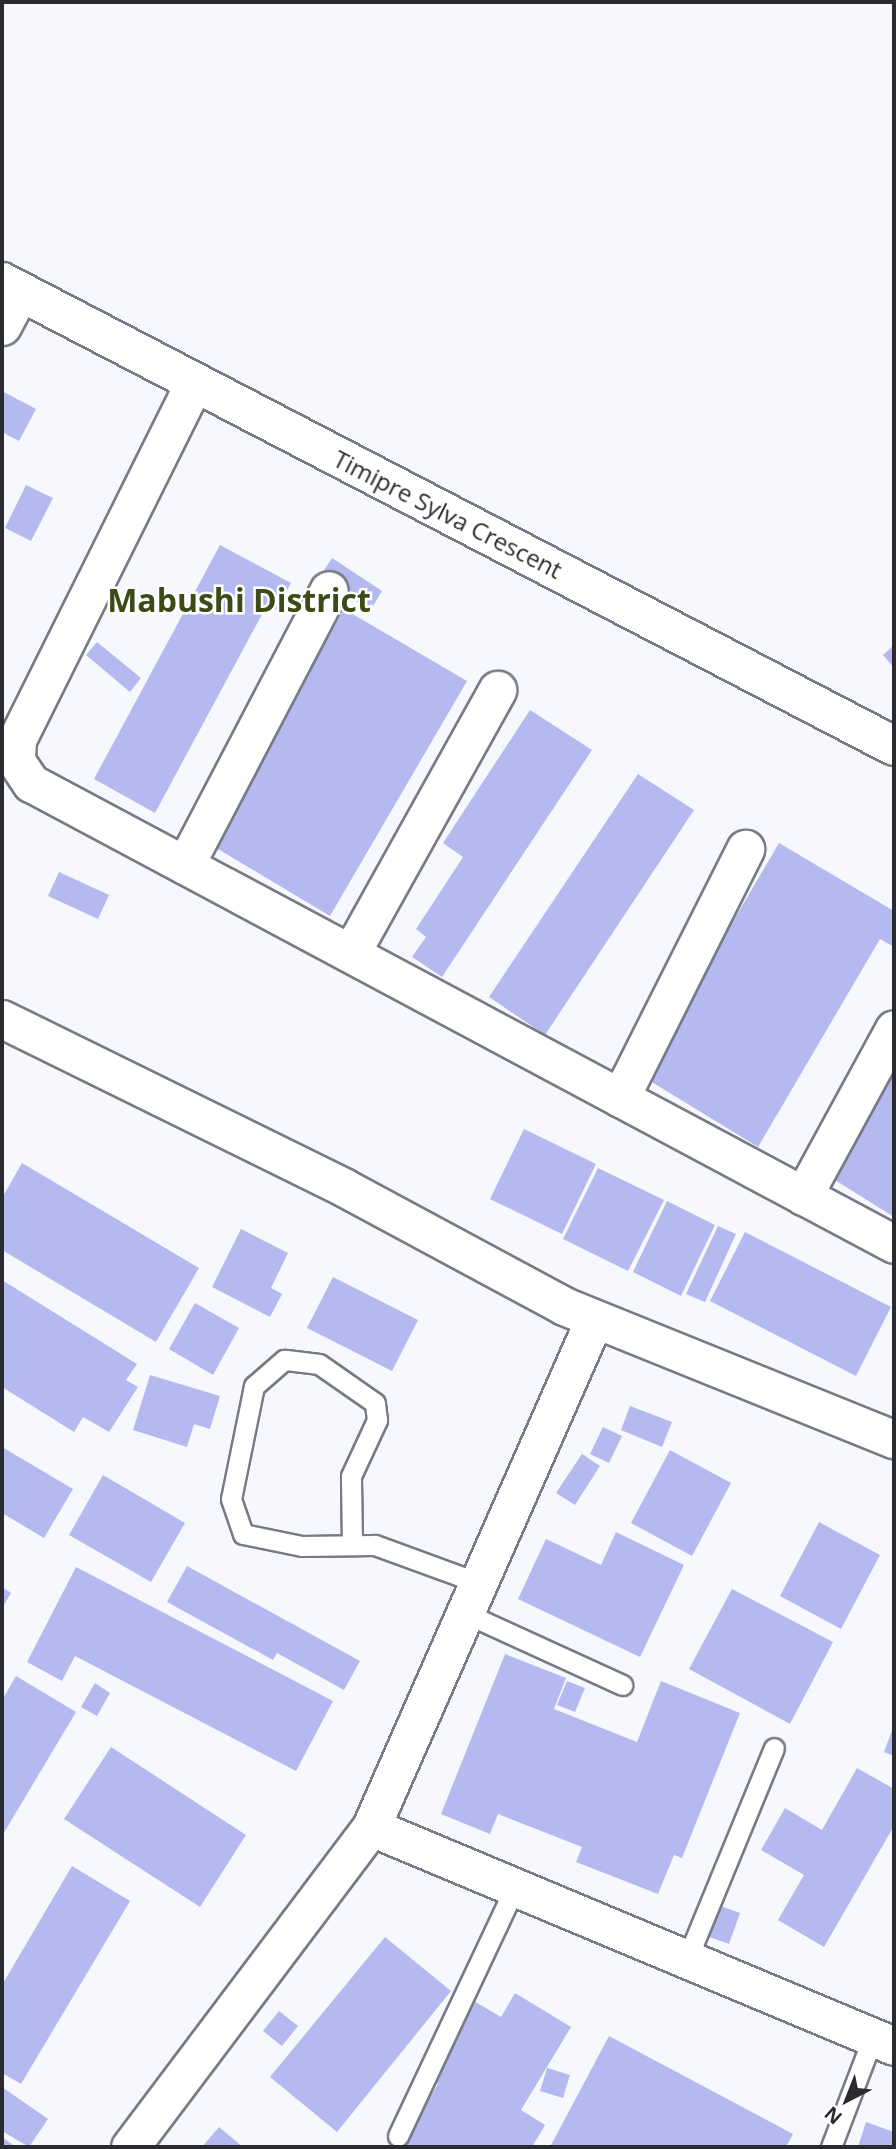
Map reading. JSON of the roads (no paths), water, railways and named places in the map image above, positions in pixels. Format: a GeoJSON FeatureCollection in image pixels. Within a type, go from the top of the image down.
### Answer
{"type":"FeatureCollection","features":[{"type":"Feature","properties":{"kind":"street"},"geometry":{"type":"LineString","coordinates":[[2,326],[11,287]]}},
{"type":"Feature","properties":{"kind":"street","name":"Timipre Sylva Crescent"},"geometry":{"type":"LineString","coordinates":[[11,287],[894,746]]}},
{"type":"Feature","properties":{"kind":"street"},"geometry":{"type":"LineString","coordinates":[[194,383],[17,739],[16,761],[31,783],[352,951],[894,1244]]}},
{"type":"Feature","properties":{"kind":"street"},"geometry":{"type":"LineString","coordinates":[[185,865],[329,590]]}},
{"type":"Feature","properties":{"kind":"street"},"geometry":{"type":"LineString","coordinates":[[352,951],[497,690]]}},
{"type":"Feature","properties":{"kind":"street"},"geometry":{"type":"LineString","coordinates":[[620,1098],[745,849]]}},
{"type":"Feature","properties":{"kind":"street"},"geometry":{"type":"LineString","coordinates":[[2,1019],[345,1188],[594,1320],[894,1439]]}},
{"type":"Feature","properties":{"kind":"street"},"geometry":{"type":"LineString","coordinates":[[803,1196],[894,1029]]}},
{"type":"Feature","properties":{"kind":"street"},"geometry":{"type":"LineString","coordinates":[[130,2147],[371,1827],[594,1320]]}},
{"type":"Feature","properties":{"kind":"street"},"geometry":{"type":"LineString","coordinates":[[371,1827],[883,2041]]}},
{"type":"Feature","properties":{"kind":"lane"},"geometry":{"type":"LineString","coordinates":[[352,1543],[351,1476],[377,1420],[375,1402],[319,1364],[284,1360],[254,1385],[232,1499],[243,1534],[302,1546],[352,1543],[410,1555],[472,1598],[622,1685]]}},
{"type":"Feature","properties":{"kind":"lane"},"geometry":{"type":"LineString","coordinates":[[687,1959],[774,1748]]}},
{"type":"Feature","properties":{"kind":"lane"},"geometry":{"type":"LineString","coordinates":[[398,2136],[516,1887]]}},
{"type":"Feature","properties":{"kind":"lane"},"geometry":{"type":"LineString","coordinates":[[831,2147],[883,2041]]}},
{"type":"Feature","properties":{"kind":"district","name":"Mabushi District"},"geometry":{"type":"Point","coordinates":[239,600]}}]}
